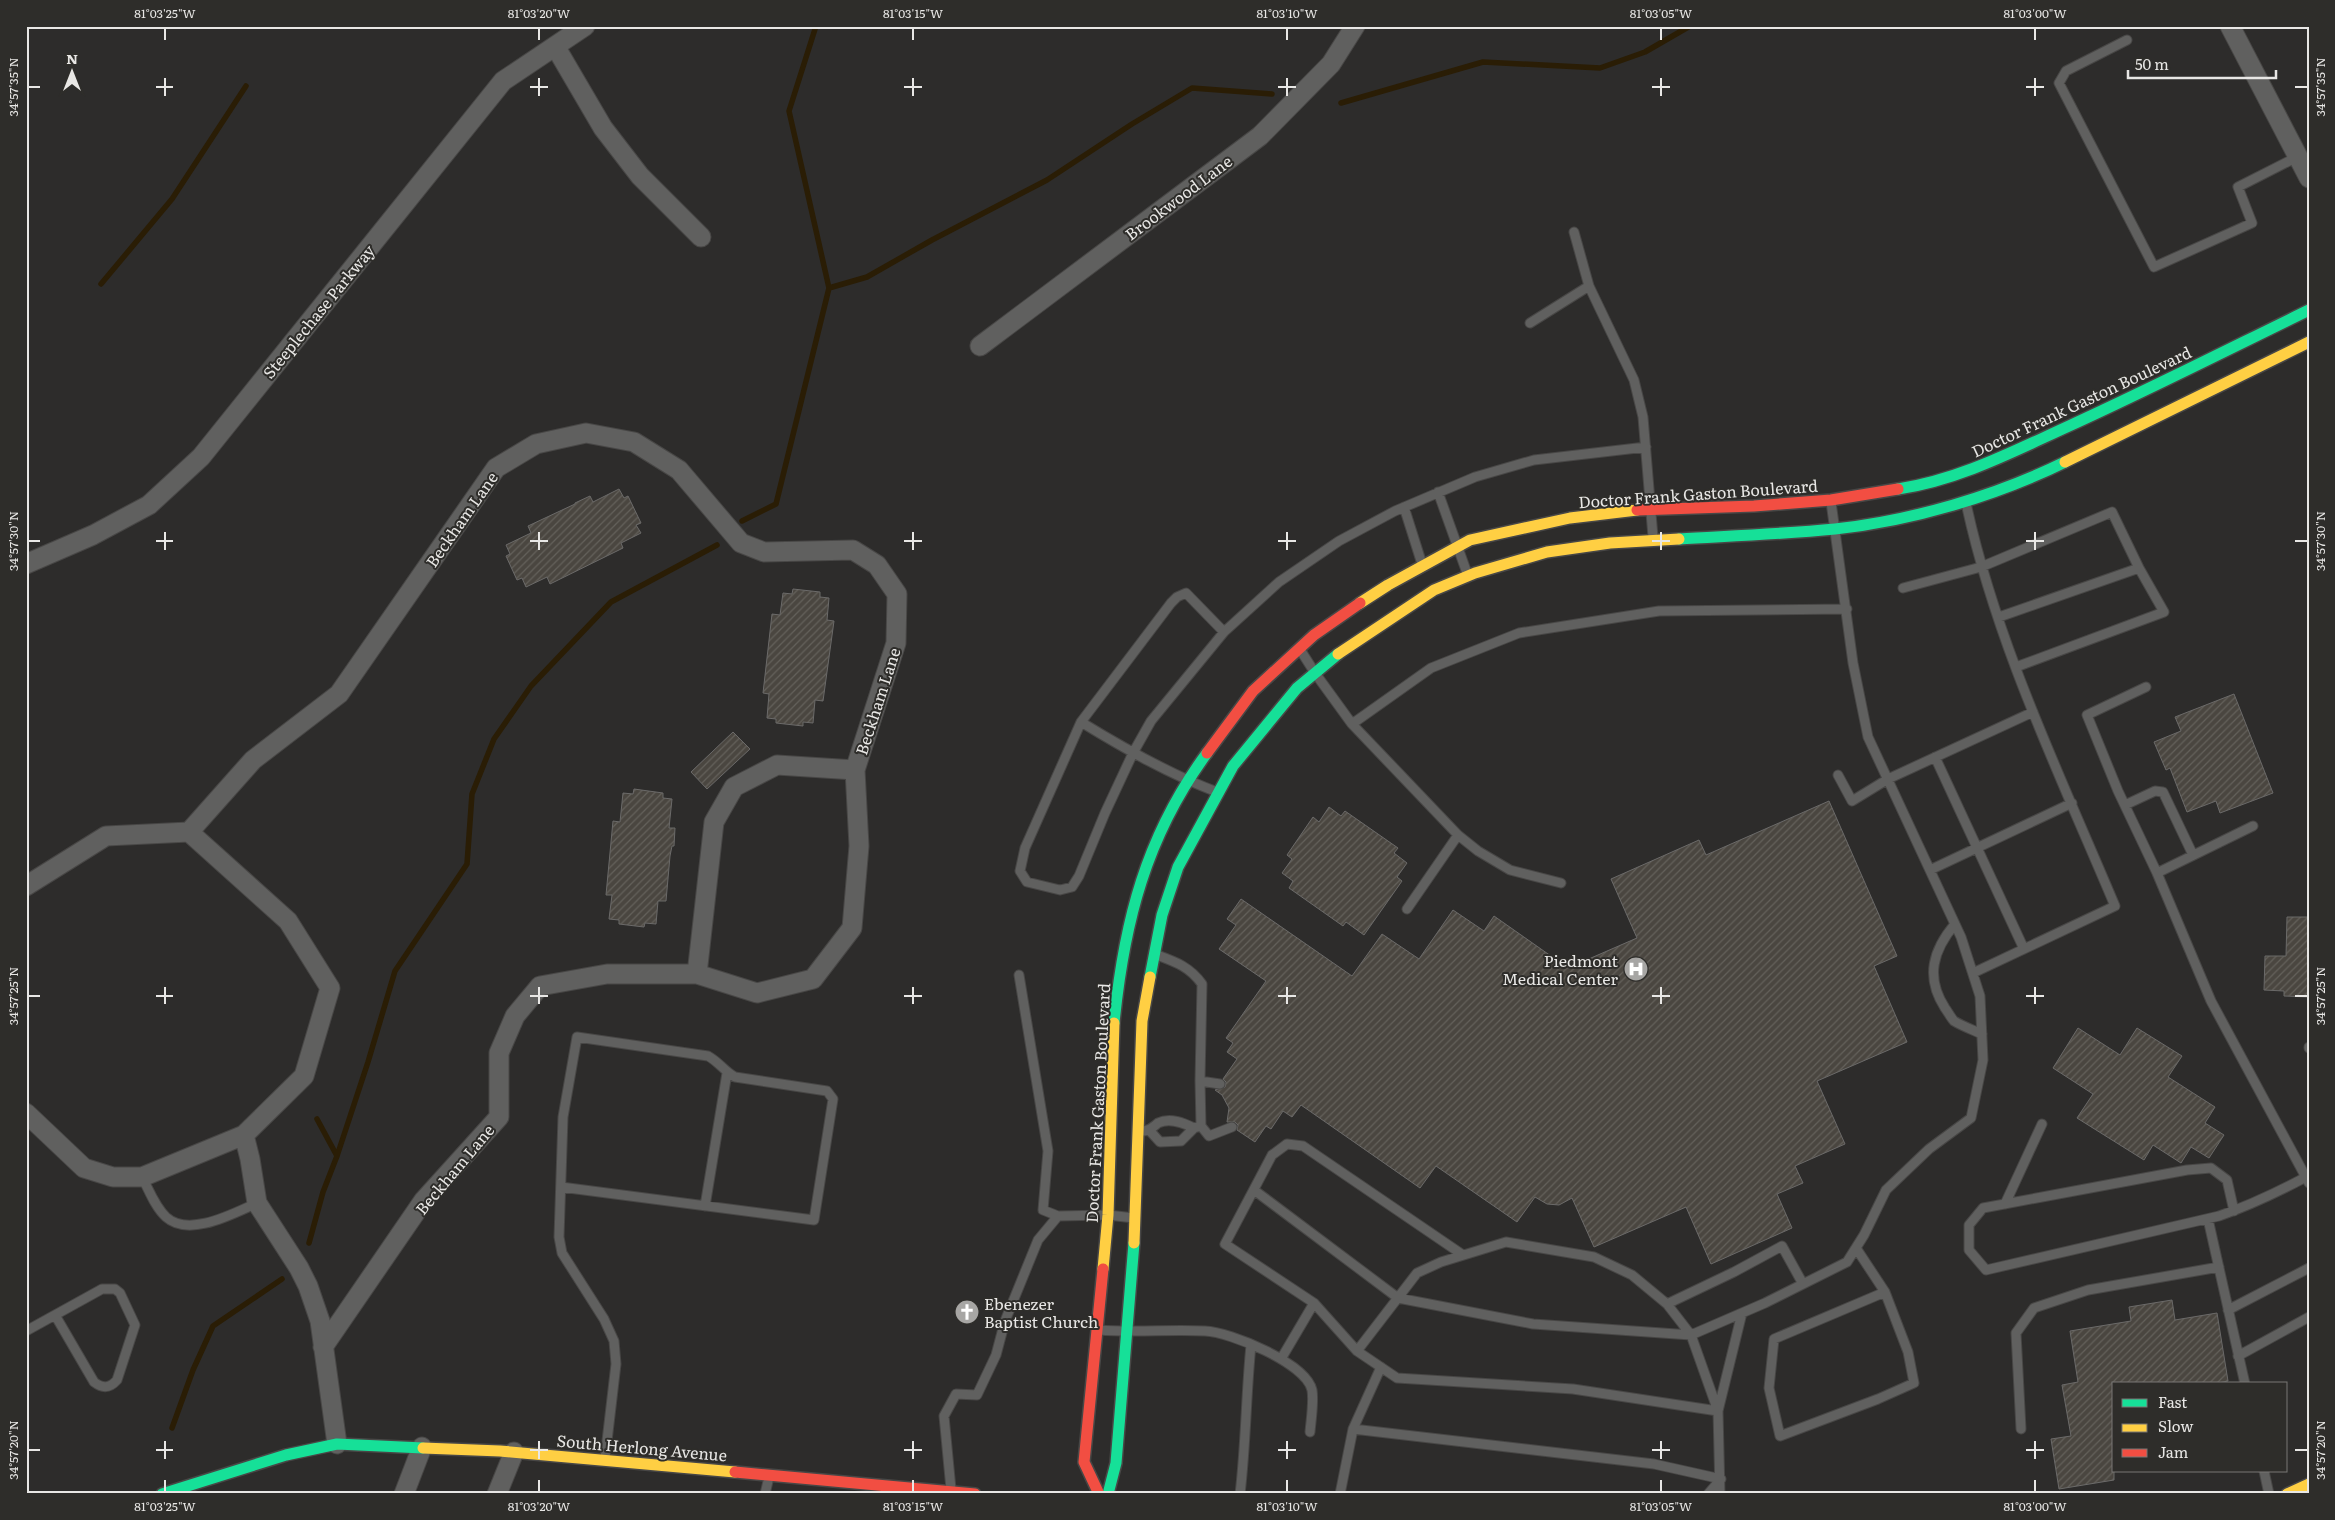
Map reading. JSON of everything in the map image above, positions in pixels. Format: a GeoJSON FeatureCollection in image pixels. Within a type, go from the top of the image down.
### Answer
{"type":"FeatureCollection","features":[{"type":"Feature","properties":{"kind":"street","name":"Steeplechase Parkway"},"geometry":{"type":"LineString","coordinates":[[26,564],[93,535],[149,505],[201,457],[503,81],[585,26]]}},
{"type":"Feature","properties":{"kind":"street","name":"Brookwood Lane"},"geometry":{"type":"LineString","coordinates":[[980,346],[1260,136],[1330,64],[1355,26]]}},
{"type":"Feature","properties":{"kind":"street"},"geometry":{"type":"LineString","coordinates":[[2230,26],[2309,178]]}},
{"type":"Feature","properties":{"kind":"street"},"geometry":{"type":"LineString","coordinates":[[555,46],[613,142],[640,176],[701,237]]}},
{"type":"Feature","properties":{"kind":"street","name":"Doctor Frank Gaston Boulevard"},"geometry":{"type":"LineString","coordinates":[[1099,1494],[1084,1462],[1108,1215],[1112,1044],[1119,974],[1130,916],[1149,857],[1162,827],[1187,780],[1253,691],[1314,635],[1347,612],[1428,578],[1468,576],[1547,552],[1610,543],[1835,529],[1876,523],[1966,501],[2039,474],[2153,403],[2309,310]]}},
{"type":"Feature","properties":{"kind":"street","name":"Doctor Frank Gaston Boulevard"},"geometry":{"type":"LineString","coordinates":[[1108,1494],[1116,1463],[1136,1219],[1142,1021],[1162,915],[1178,867],[1217,792],[1233,766],[1297,688],[1375,628],[1428,578],[1457,547],[1470,540],[1561,520],[1649,509],[1754,506],[1831,500],[1906,488],[1949,477],[1993,462],[2153,403],[2309,342]]}},
{"type":"Feature","properties":{"kind":"street","name":"Beckham Lane"},"geometry":{"type":"LineString","coordinates":[[189,832],[253,760],[339,694],[496,468],[536,444],[586,433],[634,442],[679,470],[741,543],[764,552],[853,550],[878,565],[897,594],[896,643],[855,770],[859,846],[852,928],[813,979],[757,993],[697,974],[607,974],[540,986],[515,1016],[498,1053],[498,1117],[424,1200],[323,1347]]}},
{"type":"Feature","properties":{"kind":"street","name":"Beckham Lane"},"geometry":{"type":"LineString","coordinates":[[697,974],[714,822],[734,787],[777,765],[855,770]]}},
{"type":"Feature","properties":{"kind":"street"},"geometry":{"type":"LineString","coordinates":[[26,886],[106,836],[189,832],[288,922],[330,988],[304,1076],[244,1135],[142,1177],[113,1177],[84,1168],[26,1113]]}},
{"type":"Feature","properties":{"kind":"street"},"geometry":{"type":"LineString","coordinates":[[244,1135],[257,1203],[300,1268],[320,1321],[337,1444]]}},
{"type":"Feature","properties":{"kind":"street","name":"South Herlong Avenue"},"geometry":{"type":"LineString","coordinates":[[169,1492],[286,1455],[337,1444],[514,1452],[936,1492],[975,1494]]}},
{"type":"Feature","properties":{"kind":"street"},"geometry":{"type":"LineString","coordinates":[[404,1494],[422,1447]]}},
{"type":"Feature","properties":{"kind":"street"},"geometry":{"type":"LineString","coordinates":[[497,1494],[514,1452]]}},
{"type":"Feature","properties":{"kind":"street"},"geometry":{"type":"LineString","coordinates":[[2287,1494],[2309,1484]]}},
{"type":"Feature","properties":{"kind":"lane"},"geometry":{"type":"LineString","coordinates":[[2127,40],[2066,71],[2059,83],[2154,267],[2252,223],[2238,187],[2298,156]]}},
{"type":"Feature","properties":{"kind":"lane"},"geometry":{"type":"LineString","coordinates":[[1574,232],[1589,286],[1634,380],[1643,417],[1653,540]]}},
{"type":"Feature","properties":{"kind":"lane"},"geometry":{"type":"LineString","coordinates":[[1530,323],[1589,286]]}},
{"type":"Feature","properties":{"kind":"lane"},"geometry":{"type":"LineString","coordinates":[[1224,632],[1186,593],[1177,597],[1122,666],[1081,722],[1025,848],[1020,871],[1027,882],[1060,890],[1072,887],[1079,876],[1133,753],[1151,721],[1224,632],[1279,582],[1339,541],[1404,507],[1475,476],[1534,460],[1646,447]]}},
{"type":"Feature","properties":{"kind":"lane"},"geometry":{"type":"LineString","coordinates":[[1438,492],[1468,576]]}},
{"type":"Feature","properties":{"kind":"lane"},"geometry":{"type":"LineString","coordinates":[[1254,1190],[1398,1298],[1533,1324],[1691,1335],[1742,1313],[1847,1262],[1886,1190],[1929,1149],[1971,1118],[1983,1060],[1980,996],[1955,924],[1868,737],[1852,663],[1847,609],[1831,500]]}},
{"type":"Feature","properties":{"kind":"lane"},"geometry":{"type":"LineString","coordinates":[[1966,501],[1981,567],[2016,667],[2033,712],[2115,906],[1973,974]]}},
{"type":"Feature","properties":{"kind":"lane"},"geometry":{"type":"LineString","coordinates":[[1404,507],[1428,578]]}},
{"type":"Feature","properties":{"kind":"lane"},"geometry":{"type":"LineString","coordinates":[[1903,588],[1981,567],[2112,512],[2139,568],[2164,612],[2016,667]]}},
{"type":"Feature","properties":{"kind":"lane"},"geometry":{"type":"LineString","coordinates":[[1999,617],[2139,568]]}},
{"type":"Feature","properties":{"kind":"lane"},"geometry":{"type":"LineString","coordinates":[[1352,724],[1431,668],[1519,633],[1659,611],[1847,609]]}},
{"type":"Feature","properties":{"kind":"lane"},"geometry":{"type":"LineString","coordinates":[[1300,649],[1352,724],[1458,835],[1478,851],[1510,870],[1561,883]]}},
{"type":"Feature","properties":{"kind":"lane"},"geometry":{"type":"LineString","coordinates":[[2146,687],[2087,715],[2211,1001],[2307,1180],[2260,1202],[2234,1211],[2208,1219],[1986,1270],[1969,1250],[1969,1225],[1983,1208],[2187,1170],[2211,1168],[2227,1180],[2234,1211]]}},
{"type":"Feature","properties":{"kind":"lane"},"geometry":{"type":"LineString","coordinates":[[1838,775],[1852,801],[1888,779],[2033,712]]}},
{"type":"Feature","properties":{"kind":"lane"},"geometry":{"type":"LineString","coordinates":[[1081,722],[1133,753],[1187,780],[1217,792]]}},
{"type":"Feature","properties":{"kind":"lane"},"geometry":{"type":"LineString","coordinates":[[1935,757],[2024,949]]}},
{"type":"Feature","properties":{"kind":"lane"},"geometry":{"type":"LineString","coordinates":[[2125,805],[2155,791],[2163,792],[2194,855]]}},
{"type":"Feature","properties":{"kind":"lane"},"geometry":{"type":"LineString","coordinates":[[1930,870],[2072,803]]}},
{"type":"Feature","properties":{"kind":"lane"},"geometry":{"type":"LineString","coordinates":[[2157,873],[2253,826]]}},
{"type":"Feature","properties":{"kind":"lane"},"geometry":{"type":"LineString","coordinates":[[1407,909],[1458,835]]}},
{"type":"Feature","properties":{"kind":"lane"},"geometry":{"type":"LineString","coordinates":[[1955,924],[1941,941],[1934,959],[1939,999],[1954,1020],[1982,1034]]}},
{"type":"Feature","properties":{"kind":"lane"},"geometry":{"type":"LineString","coordinates":[[1150,1130],[1160,1142],[1181,1141],[1198,1127],[1200,1081],[1202,984],[1194,973],[1182,965],[1154,954]]}},
{"type":"Feature","properties":{"kind":"lane"},"geometry":{"type":"LineString","coordinates":[[1019,975],[1048,1152],[1043,1210],[1058,1216],[1108,1215],[1136,1219]]}},
{"type":"Feature","properties":{"kind":"lane"},"geometry":{"type":"LineString","coordinates":[[561,1187],[814,1220],[833,1099],[827,1091],[735,1077],[708,1056],[577,1037],[563,1117],[559,1237],[562,1253],[604,1319],[614,1341],[616,1364],[605,1460]]}},
{"type":"Feature","properties":{"kind":"lane"},"geometry":{"type":"LineString","coordinates":[[705,1206],[728,1073]]}},
{"type":"Feature","properties":{"kind":"lane"},"geometry":{"type":"LineString","coordinates":[[1200,1081],[1220,1084]]}},
{"type":"Feature","properties":{"kind":"lane"},"geometry":{"type":"LineString","coordinates":[[1138,1131],[1150,1130],[1160,1122],[1180,1121],[1198,1127],[1209,1136],[1232,1127]]}},
{"type":"Feature","properties":{"kind":"lane"},"geometry":{"type":"LineString","coordinates":[[2005,1204],[2042,1124]]}},
{"type":"Feature","properties":{"kind":"lane"},"geometry":{"type":"LineString","coordinates":[[1463,1256],[1303,1146],[1287,1144],[1272,1155],[1226,1244],[1314,1303],[1357,1351],[1397,1378],[1574,1389],[1718,1411]]}},
{"type":"Feature","properties":{"kind":"lane"},"geometry":{"type":"LineString","coordinates":[[142,1177],[166,1217],[179,1223],[216,1222],[257,1203]]}},
{"type":"Feature","properties":{"kind":"lane"},"geometry":{"type":"LineString","coordinates":[[952,1492],[944,1416],[956,1394],[977,1395],[996,1355],[1005,1321],[1038,1240],[1058,1216]]}},
{"type":"Feature","properties":{"kind":"lane"},"geometry":{"type":"LineString","coordinates":[[2208,1219],[2244,1382]]}},
{"type":"Feature","properties":{"kind":"lane"},"geometry":{"type":"LineString","coordinates":[[1357,1351],[1417,1273],[1506,1242],[1594,1258],[1632,1276],[1667,1304],[1691,1335],[1718,1411]]}},
{"type":"Feature","properties":{"kind":"lane"},"geometry":{"type":"LineString","coordinates":[[1667,1304],[1734,1272],[1782,1246],[1803,1284]]}},
{"type":"Feature","properties":{"kind":"lane"},"geometry":{"type":"LineString","coordinates":[[1856,1248],[1885,1292],[1908,1352],[1914,1383],[1878,1399],[1780,1436],[1769,1388],[1774,1339],[1885,1292]]}},
{"type":"Feature","properties":{"kind":"lane"},"geometry":{"type":"LineString","coordinates":[[2021,1428],[2016,1333],[2034,1308],[2088,1290],[2218,1267]]}},
{"type":"Feature","properties":{"kind":"lane"},"geometry":{"type":"LineString","coordinates":[[2228,1310],[2309,1268]]}},
{"type":"Feature","properties":{"kind":"lane"},"geometry":{"type":"LineString","coordinates":[[26,1331],[102,1288],[115,1289],[120,1293],[135,1324],[117,1380],[112,1385],[106,1388],[99,1387],[94,1382],[55,1315]]}},
{"type":"Feature","properties":{"kind":"lane"},"geometry":{"type":"LineString","coordinates":[[1281,1359],[1314,1303]]}},
{"type":"Feature","properties":{"kind":"lane"},"geometry":{"type":"LineString","coordinates":[[1720,1494],[1718,1411],[1742,1313]]}},
{"type":"Feature","properties":{"kind":"lane"},"geometry":{"type":"LineString","coordinates":[[2238,1356],[2309,1317]]}},
{"type":"Feature","properties":{"kind":"lane"},"geometry":{"type":"LineString","coordinates":[[1098,1329],[1127,1333],[1207,1331],[1266,1349],[1297,1370],[1312,1389],[1310,1432]]}},
{"type":"Feature","properties":{"kind":"lane"},"geometry":{"type":"LineString","coordinates":[[1240,1494],[1246,1443],[1246,1395],[1251,1345]]}},
{"type":"Feature","properties":{"kind":"lane"},"geometry":{"type":"LineString","coordinates":[[1340,1494],[1353,1429],[1381,1367]]}},
{"type":"Feature","properties":{"kind":"lane"},"geometry":{"type":"LineString","coordinates":[[1353,1429],[1654,1464],[1721,1479]]}},
{"type":"Feature","properties":{"kind":"lane"},"geometry":{"type":"LineString","coordinates":[[2264,1472],[2269,1494]]}},
{"type":"Feature","properties":{"kind":"lane"},"geometry":{"type":"LineString","coordinates":[[766,1494],[770,1475]]}},
{"type":"Feature","properties":{"kind":"lane"},"geometry":{"type":"LineString","coordinates":[[1708,1494],[1721,1479]]}},
{"type":"Feature","properties":{"kind":"building"},"geometry":{"type":"Polygon","coordinates":[[[619,489],[624,498],[628,496],[641,523],[636,525],[641,533],[621,543],[623,548],[550,584],[547,577],[526,587],[522,578],[517,580],[506,556],[510,554],[506,545],[531,533],[528,526],[590,496],[593,502],[619,489]]]}},
{"type":"Feature","properties":{"kind":"building"},"geometry":{"type":"Polygon","coordinates":[[[793,589],[820,592],[820,597],[829,598],[827,620],[834,621],[823,701],[815,700],[813,723],[803,722],[803,726],[776,723],[776,719],[767,718],[769,694],[763,693],[772,614],[780,615],[783,593],[792,594],[793,589]]]}},
{"type":"Feature","properties":{"kind":"building"},"geometry":{"type":"Polygon","coordinates":[[[2234,694],[2273,793],[2220,813],[2216,801],[2187,812],[2170,768],[2166,770],[2154,742],[2181,731],[2175,717],[2234,694]]]}},
{"type":"Feature","properties":{"kind":"building"},"geometry":{"type":"Polygon","coordinates":[[[733,732],[750,749],[707,789],[691,772],[733,732]]]}},
{"type":"Feature","properties":{"kind":"building"},"geometry":{"type":"Polygon","coordinates":[[[634,789],[663,793],[663,798],[672,799],[669,828],[675,828],[674,846],[672,846],[670,856],[666,901],[658,901],[656,924],[645,923],[644,927],[619,924],[619,920],[609,919],[612,895],[606,895],[613,821],[620,822],[623,793],[633,794],[634,789]]]}},
{"type":"Feature","properties":{"kind":"building"},"geometry":{"type":"Polygon","coordinates":[[[1829,801],[1897,956],[1874,966],[1907,1042],[1817,1081],[1845,1144],[1795,1166],[1803,1183],[1777,1194],[1792,1228],[1711,1264],[1686,1207],[1594,1247],[1572,1198],[1559,1205],[1547,1204],[1535,1197],[1517,1222],[1436,1166],[1420,1188],[1301,1105],[1292,1117],[1283,1111],[1271,1129],[1266,1126],[1255,1142],[1237,1130],[1238,1125],[1235,1122],[1227,1122],[1229,1108],[1222,1095],[1215,1090],[1225,1087],[1226,1082],[1223,1079],[1237,1059],[1227,1052],[1233,1043],[1226,1038],[1266,981],[1219,949],[1236,925],[1227,919],[1241,899],[1352,976],[1382,934],[1419,959],[1453,910],[1484,931],[1494,916],[1568,968],[1637,938],[1611,879],[1699,840],[1706,855],[1829,801]]]}},
{"type":"Feature","properties":{"kind":"building"},"geometry":{"type":"Polygon","coordinates":[[[1329,807],[1341,816],[1345,811],[1398,848],[1394,853],[1407,863],[1397,877],[1402,881],[1364,935],[1346,922],[1343,926],[1289,888],[1293,881],[1282,873],[1292,859],[1287,855],[1313,817],[1319,822],[1329,807]]]}},
{"type":"Feature","properties":{"kind":"building"},"geometry":{"type":"Polygon","coordinates":[[[2287,917],[2309,917],[2309,997],[2284,996],[2284,991],[2264,990],[2265,956],[2286,956],[2287,917]]]}},
{"type":"Feature","properties":{"kind":"building"},"geometry":{"type":"Polygon","coordinates":[[[2078,1028],[2120,1055],[2137,1028],[2182,1056],[2168,1077],[2215,1107],[2205,1123],[2224,1135],[2209,1158],[2191,1147],[2181,1163],[2153,1145],[2144,1160],[2077,1118],[2093,1094],[2053,1068],[2078,1028]]]}},
{"type":"Feature","properties":{"kind":"building"},"geometry":{"type":"Polygon","coordinates":[[[2172,1300],[2175,1320],[2217,1313],[2228,1381],[2112,1382],[2112,1472],[2114,1472],[2114,1480],[2059,1489],[2051,1439],[2071,1436],[2062,1385],[2078,1382],[2070,1331],[2131,1321],[2129,1307],[2172,1300]]]}},
{"type":"Feature","properties":{"kind":"waterway"},"geometry":{"type":"LineString","coordinates":[[816,26],[789,111],[829,288]]}},
{"type":"Feature","properties":{"kind":"waterway"},"geometry":{"type":"LineString","coordinates":[[1341,103],[1483,62],[1600,68],[1645,52],[1690,26]]}},
{"type":"Feature","properties":{"kind":"waterway"},"geometry":{"type":"LineString","coordinates":[[101,284],[172,199],[246,86]]}},
{"type":"Feature","properties":{"kind":"waterway"},"geometry":{"type":"LineString","coordinates":[[742,521],[776,504],[829,288],[867,277],[932,240],[1047,180],[1132,124],[1192,88],[1272,94]]}},
{"type":"Feature","properties":{"kind":"waterway"},"geometry":{"type":"LineString","coordinates":[[309,1243],[323,1192],[368,1062],[395,971],[467,864],[472,794],[494,739],[531,686],[611,602],[717,545]]}},
{"type":"Feature","properties":{"kind":"waterway"},"geometry":{"type":"LineString","coordinates":[[317,1119],[337,1156]]}},
{"type":"Feature","properties":{"kind":"waterway"},"geometry":{"type":"LineString","coordinates":[[172,1428],[193,1370],[213,1326],[282,1279]]}},
{"type":"Feature","properties":{"kind":"traffic: fast"},"geometry":{"type":"LineString","coordinates":[[1898,489],[1943,479],[2007,455],[2309,310]]}},
{"type":"Feature","properties":{"kind":"traffic: fast"},"geometry":{"type":"LineString","coordinates":[[1679,539],[1815,531],[1893,520],[1982,496],[2011,486],[2065,462]]}},
{"type":"Feature","properties":{"kind":"traffic: fast"},"geometry":{"type":"LineString","coordinates":[[1150,977],[1162,915],[1178,867],[1233,766],[1297,688],[1338,654]]}},
{"type":"Feature","properties":{"kind":"traffic: fast"},"geometry":{"type":"LineString","coordinates":[[1114,1023],[1124,950],[1141,881],[1153,848],[1168,816],[1186,784],[1207,753]]}},
{"type":"Feature","properties":{"kind":"traffic: fast"},"geometry":{"type":"LineString","coordinates":[[1108,1494],[1116,1463],[1134,1243]]}},
{"type":"Feature","properties":{"kind":"traffic: fast"},"geometry":{"type":"LineString","coordinates":[[162,1494],[286,1455],[337,1444],[423,1448]]}},
{"type":"Feature","properties":{"kind":"traffic: slow"},"geometry":{"type":"LineString","coordinates":[[2065,462],[2309,342]]}},
{"type":"Feature","properties":{"kind":"traffic: slow"},"geometry":{"type":"LineString","coordinates":[[1360,603],[1388,585],[1470,540],[1570,518],[1637,510]]}},
{"type":"Feature","properties":{"kind":"traffic: slow"},"geometry":{"type":"LineString","coordinates":[[1338,654],[1434,590],[1475,573],[1547,552],[1610,543],[1679,539]]}},
{"type":"Feature","properties":{"kind":"traffic: slow"},"geometry":{"type":"LineString","coordinates":[[1134,1243],[1142,1021],[1150,977]]}},
{"type":"Feature","properties":{"kind":"traffic: slow"},"geometry":{"type":"LineString","coordinates":[[1103,1269],[1108,1215],[1114,1023]]}},
{"type":"Feature","properties":{"kind":"traffic: slow"},"geometry":{"type":"LineString","coordinates":[[423,1448],[500,1451],[735,1472]]}},
{"type":"Feature","properties":{"kind":"traffic: slow"},"geometry":{"type":"LineString","coordinates":[[2287,1494],[2309,1484]]}},
{"type":"Feature","properties":{"kind":"traffic: jam"},"geometry":{"type":"LineString","coordinates":[[1637,510],[1754,506],[1831,500],[1898,489]]}},
{"type":"Feature","properties":{"kind":"traffic: jam"},"geometry":{"type":"LineString","coordinates":[[1207,753],[1253,691],[1314,635],[1360,603]]}},
{"type":"Feature","properties":{"kind":"traffic: jam"},"geometry":{"type":"LineString","coordinates":[[1099,1494],[1084,1462],[1103,1269]]}},
{"type":"Feature","properties":{"kind":"traffic: jam"},"geometry":{"type":"LineString","coordinates":[[735,1472],[975,1494]]}},
{"type":"Feature","properties":{"kind":"place","name":"Piedmont Medical Center"},"geometry":{"type":"Point","coordinates":[1636,969]}},
{"type":"Feature","properties":{"kind":"place","name":"Ebenezer Baptist Church"},"geometry":{"type":"Point","coordinates":[967,1312]}}]}
